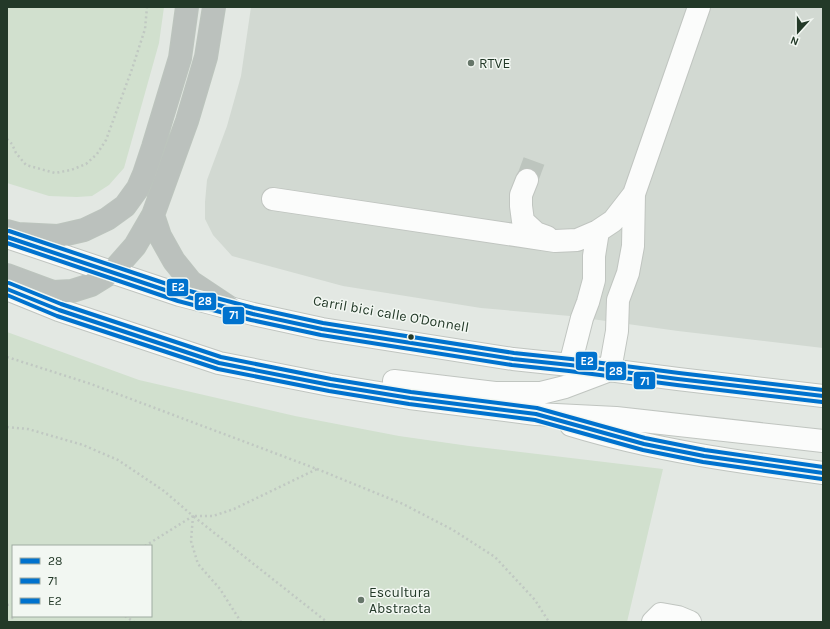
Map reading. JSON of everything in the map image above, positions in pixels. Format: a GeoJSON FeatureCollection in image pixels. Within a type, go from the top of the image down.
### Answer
{"type":"FeatureCollection","features":[{"type":"Feature","properties":{"kind":"highway"},"geometry":{"type":"LineString","coordinates":[[7,231],[18,234],[58,236],[84,230],[107,219],[125,206],[138,188],[153,147],[180,58],[187,7]]}},
{"type":"Feature","properties":{"kind":"highway"},"geometry":{"type":"LineString","coordinates":[[7,275],[52,292],[72,291],[91,285],[112,272],[135,246],[153,215],[187,121],[206,57],[214,7]]}},
{"type":"Feature","properties":{"kind":"highway"},"geometry":{"type":"LineString","coordinates":[[153,215],[160,236],[174,261],[191,282],[234,310]]}},
{"type":"Feature","properties":{"kind":"street"},"geometry":{"type":"LineString","coordinates":[[273,199],[555,241],[577,240],[598,231],[613,221],[634,194],[699,7]]}},
{"type":"Feature","properties":{"kind":"street"},"geometry":{"type":"LineString","coordinates":[[527,180],[521,195],[520,206],[523,221],[536,233],[555,241]]}},
{"type":"Feature","properties":{"kind":"street"},"geometry":{"type":"LineString","coordinates":[[610,370],[617,331],[618,300],[628,273],[634,246],[634,194]]}},
{"type":"Feature","properties":{"kind":"street"},"geometry":{"type":"LineString","coordinates":[[570,365],[582,318],[594,280],[594,256],[598,231]]}},
{"type":"Feature","properties":{"kind":"street"},"geometry":{"type":"LineString","coordinates":[[7,236],[180,295],[234,310],[322,329],[513,359],[823,396]]}},
{"type":"Feature","properties":{"kind":"street"},"geometry":{"type":"LineString","coordinates":[[7,289],[59,310],[219,363],[330,386],[536,414],[616,418],[823,441]]}},
{"type":"Feature","properties":{"kind":"street"},"geometry":{"type":"LineString","coordinates":[[330,386],[382,380],[496,393],[541,393],[565,387],[610,370]]}},
{"type":"Feature","properties":{"kind":"street"},"geometry":{"type":"LineString","coordinates":[[536,414],[644,444],[704,456],[823,473]]}},
{"type":"Feature","properties":{"kind":"street"},"geometry":{"type":"LineString","coordinates":[[653,622],[661,614],[678,617],[690,622]]}},
{"type":"Feature","properties":{"kind":"path"},"geometry":{"type":"LineString","coordinates":[[7,139],[26,165],[55,173],[71,170],[86,164],[97,154],[106,140],[145,29],[147,7]]}},
{"type":"Feature","properties":{"kind":"path"},"geometry":{"type":"LineString","coordinates":[[7,357],[91,384],[317,469],[403,504],[453,530],[495,557],[535,600],[549,622]]}},
{"type":"Feature","properties":{"kind":"path"},"geometry":{"type":"LineString","coordinates":[[7,427],[28,429],[83,445],[118,460],[164,491],[193,516],[327,622]]}},
{"type":"Feature","properties":{"kind":"path"},"geometry":{"type":"LineString","coordinates":[[147,545],[193,516],[213,516],[234,509],[317,469]]}},
{"type":"Feature","properties":{"kind":"path"},"geometry":{"type":"LineString","coordinates":[[193,516],[191,541],[198,564],[220,589],[241,622]]}},
{"type":"Feature","properties":{"kind":"shaded area"},"geometry":{"type":"Polygon","coordinates":[[[251,7],[823,7],[823,348],[678,331],[570,316],[481,308],[343,286],[232,256],[213,235],[205,219],[205,202],[207,180],[227,126],[241,76],[251,7]]]}},
{"type":"Feature","properties":{"kind":"green space"},"geometry":{"type":"Polygon","coordinates":[[[7,7],[164,7],[159,43],[124,168],[109,185],[92,196],[49,196],[7,183],[7,7]]]}},
{"type":"Feature","properties":{"kind":"green space"},"geometry":{"type":"Polygon","coordinates":[[[7,332],[139,380],[295,416],[399,436],[469,446],[663,469],[627,622],[7,622],[7,332]]]}},
{"type":"Feature","properties":{"kind":"tunnel"},"geometry":{"type":"LineString","coordinates":[[527,180],[534,161]]}},
{"type":"Feature","properties":{"kind":"transit line","name":"E2"},"geometry":{"type":"LineString","coordinates":[[9,231],[182,289],[254,308],[323,323],[514,353],[823,390]]}},
{"type":"Feature","properties":{"kind":"transit line","name":"28"},"geometry":{"type":"LineString","coordinates":[[7,237],[180,295],[253,314],[322,329],[513,359],[823,396]]}},
{"type":"Feature","properties":{"kind":"transit line","name":"71"},"geometry":{"type":"LineString","coordinates":[[7,243],[178,301],[251,320],[321,335],[512,365],[822,402]]}},
{"type":"Feature","properties":{"kind":"transit line","name":"E2"},"geometry":{"type":"LineString","coordinates":[[9,283],[61,304],[221,357],[331,379],[411,392],[537,408],[645,438],[705,450],[823,467]]}},
{"type":"Feature","properties":{"kind":"transit line","name":"28"},"geometry":{"type":"LineString","coordinates":[[7,289],[59,310],[219,363],[330,385],[410,398],[536,414],[644,444],[704,456],[823,473]]}},
{"type":"Feature","properties":{"kind":"transit line","name":"71"},"geometry":{"type":"LineString","coordinates":[[7,295],[57,316],[218,369],[329,391],[409,404],[535,420],[643,450],[703,462],[822,479]]}},
{"type":"Feature","properties":{"kind":"place","name":"RTVE"},"geometry":{"type":"Point","coordinates":[471,63]}},
{"type":"Feature","properties":{"kind":"place","name":"Escultura Abstracta"},"geometry":{"type":"Point","coordinates":[361,600]}}]}
